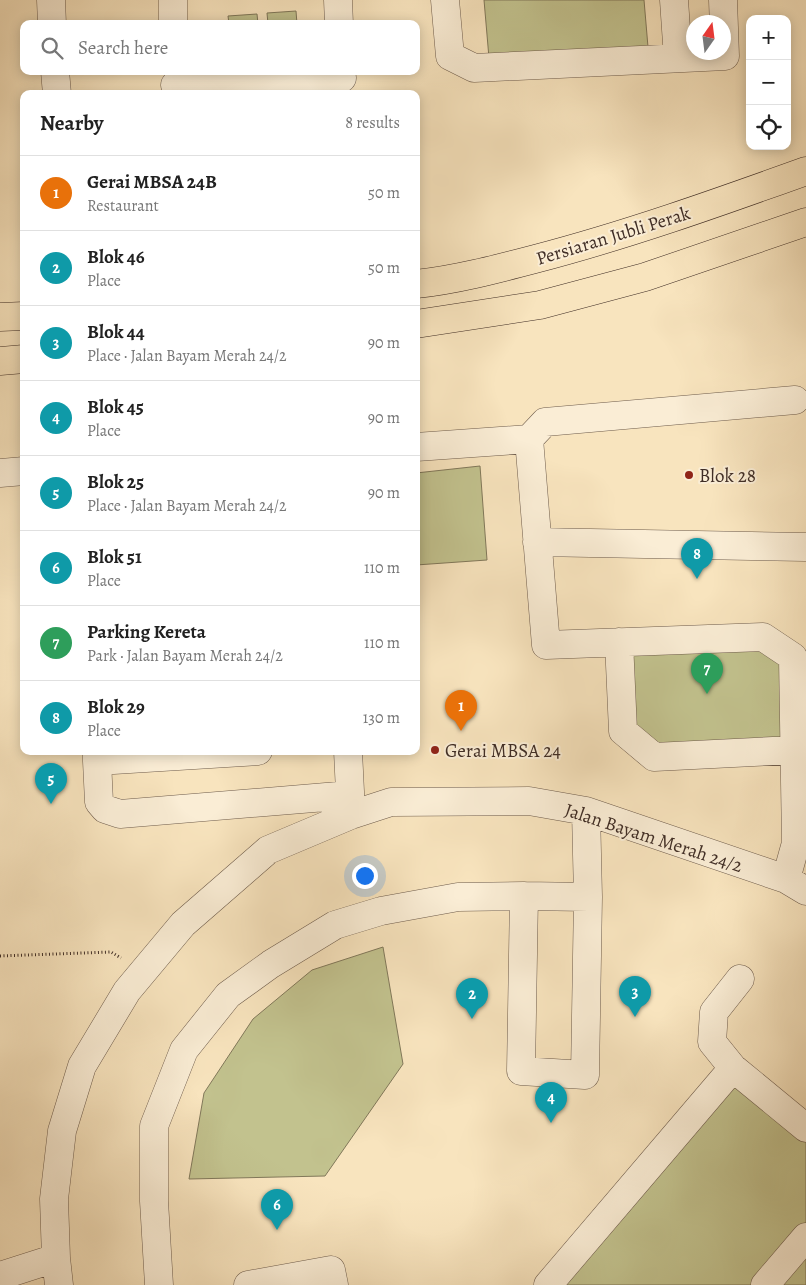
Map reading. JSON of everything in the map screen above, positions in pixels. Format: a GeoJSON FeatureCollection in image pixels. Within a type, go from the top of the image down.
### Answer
{"type":"FeatureCollection","features":[{"type":"Feature","properties":{"kind":"main road","name":"Persiaran Jubli Perak"},"geometry":{"type":"LineString","coordinates":[[420,283],[507,266],[580,247],[713,204],[806,171]]}},
{"type":"Feature","properties":{"kind":"main road"},"geometry":{"type":"LineString","coordinates":[[420,323],[540,306],[645,277],[806,222]]}},
{"type":"Feature","properties":{"kind":"main road"},"geometry":{"type":"LineString","coordinates":[[0,317],[20,316]]}},
{"type":"Feature","properties":{"kind":"main road"},"geometry":{"type":"LineString","coordinates":[[0,361],[20,359]]}},
{"type":"Feature","properties":{"kind":"street"},"geometry":{"type":"LineString","coordinates":[[51,0],[52,20]]}},
{"type":"Feature","properties":{"kind":"street"},"geometry":{"type":"LineString","coordinates":[[173,0],[173,20]]}},
{"type":"Feature","properties":{"kind":"street"},"geometry":{"type":"LineString","coordinates":[[338,0],[339,20]]}},
{"type":"Feature","properties":{"kind":"street"},"geometry":{"type":"LineString","coordinates":[[445,0],[450,56],[474,68],[725,56],[723,0]]}},
{"type":"Feature","properties":{"kind":"street"},"geometry":{"type":"LineString","coordinates":[[674,0],[678,58]]}},
{"type":"Feature","properties":{"kind":"street"},"geometry":{"type":"LineString","coordinates":[[55,75],[57,90]]}},
{"type":"Feature","properties":{"kind":"street"},"geometry":{"type":"LineString","coordinates":[[175,83],[342,78],[342,75]]}},
{"type":"Feature","properties":{"kind":"street"},"geometry":{"type":"LineString","coordinates":[[420,446],[529,439],[545,422],[795,400]]}},
{"type":"Feature","properties":{"kind":"street"},"geometry":{"type":"LineString","coordinates":[[529,439],[546,645],[763,637],[793,657],[794,750],[801,843],[796,885]]}},
{"type":"Feature","properties":{"kind":"street"},"geometry":{"type":"LineString","coordinates":[[0,473],[20,471]]}},
{"type":"Feature","properties":{"kind":"street"},"geometry":{"type":"LineString","coordinates":[[537,542],[805,547]]}},
{"type":"Feature","properties":{"kind":"street"},"geometry":{"type":"LineString","coordinates":[[619,642],[624,731],[654,757],[794,750]]}},
{"type":"Feature","properties":{"kind":"street"},"geometry":{"type":"LineString","coordinates":[[129,755],[97,756],[99,802],[105,809],[120,814],[351,805],[348,755]]}},
{"type":"Feature","properties":{"kind":"street","name":"Jalan Bayam Merah 24/2"},"geometry":{"type":"LineString","coordinates":[[59,1285],[54,1199],[62,1131],[82,1066],[127,991],[183,924],[268,850],[351,805],[391,802],[529,801],[586,812],[796,885]]}},
{"type":"Feature","properties":{"kind":"street"},"geometry":{"type":"LineString","coordinates":[[524,896],[520,1071],[585,1075],[588,897],[586,812]]}},
{"type":"Feature","properties":{"kind":"street"},"geometry":{"type":"LineString","coordinates":[[159,1285],[154,1201],[154,1126],[184,1050],[228,995],[271,964],[334,925],[381,911],[458,898],[588,897]]}},
{"type":"Feature","properties":{"kind":"street"},"geometry":{"type":"LineString","coordinates":[[740,979],[714,1012],[712,1042],[733,1068],[806,1128]]}},
{"type":"Feature","properties":{"kind":"street"},"geometry":{"type":"LineString","coordinates":[[548,1285],[733,1068]]}},
{"type":"Feature","properties":{"kind":"street"},"geometry":{"type":"LineString","coordinates":[[765,1285],[806,1237]]}},
{"type":"Feature","properties":{"kind":"street"},"geometry":{"type":"LineString","coordinates":[[0,1276],[56,1258]]}},
{"type":"Feature","properties":{"kind":"street"},"geometry":{"type":"LineString","coordinates":[[248,1285],[331,1270],[334,1285]]}},
{"type":"Feature","properties":{"kind":"path"},"geometry":{"type":"LineString","coordinates":[[0,956],[111,952],[143,972]]}},
{"type":"Feature","properties":{"kind":"green space"},"geometry":{"type":"Polygon","coordinates":[[[484,0],[644,0],[648,47],[489,58],[484,0]]]}},
{"type":"Feature","properties":{"kind":"green space"},"geometry":{"type":"Polygon","coordinates":[[[296,11],[297,20],[268,20],[267,13],[296,11]]]}},
{"type":"Feature","properties":{"kind":"green space"},"geometry":{"type":"Polygon","coordinates":[[[257,14],[258,20],[228,20],[228,16],[257,14]]]}},
{"type":"Feature","properties":{"kind":"green space"},"geometry":{"type":"Polygon","coordinates":[[[480,466],[487,560],[420,565],[420,473],[480,466]]]}},
{"type":"Feature","properties":{"kind":"green space"},"geometry":{"type":"Polygon","coordinates":[[[763,637],[793,657],[794,750],[654,757],[623,731],[619,642],[763,637]]]}},
{"type":"Feature","properties":{"kind":"green space"},"geometry":{"type":"Polygon","coordinates":[[[383,947],[403,1064],[325,1176],[189,1179],[204,1093],[253,1019],[312,970],[383,947]]]}},
{"type":"Feature","properties":{"kind":"green space"},"geometry":{"type":"Polygon","coordinates":[[[733,1080],[806,1139],[806,1285],[555,1285],[733,1080]]]}},
{"type":"Feature","properties":{"kind":"place","name":"Blok 28"},"geometry":{"type":"Point","coordinates":[689,475]}},
{"type":"Feature","properties":{"kind":"place","name":"Blok 29"},"geometry":{"type":"Point","coordinates":[697,579]}},
{"type":"Feature","properties":{"kind":"place","name":"Parking Kereta"},"geometry":{"type":"Point","coordinates":[707,694]}},
{"type":"Feature","properties":{"kind":"place","name":"Gerai MBSA 24B"},"geometry":{"type":"Point","coordinates":[461,731]}},
{"type":"Feature","properties":{"kind":"place","name":"Gerai MBSA 24"},"geometry":{"type":"Point","coordinates":[435,750]}},
{"type":"Feature","properties":{"kind":"place","name":"Blok 25"},"geometry":{"type":"Point","coordinates":[51,804]}},
{"type":"Feature","properties":{"kind":"place","name":"Blok 44"},"geometry":{"type":"Point","coordinates":[635,1017]}},
{"type":"Feature","properties":{"kind":"place","name":"Blok 46"},"geometry":{"type":"Point","coordinates":[472,1019]}},
{"type":"Feature","properties":{"kind":"place","name":"Blok 45"},"geometry":{"type":"Point","coordinates":[551,1123]}},
{"type":"Feature","properties":{"kind":"place","name":"Blok 51"},"geometry":{"type":"Point","coordinates":[277,1230]}}]}
